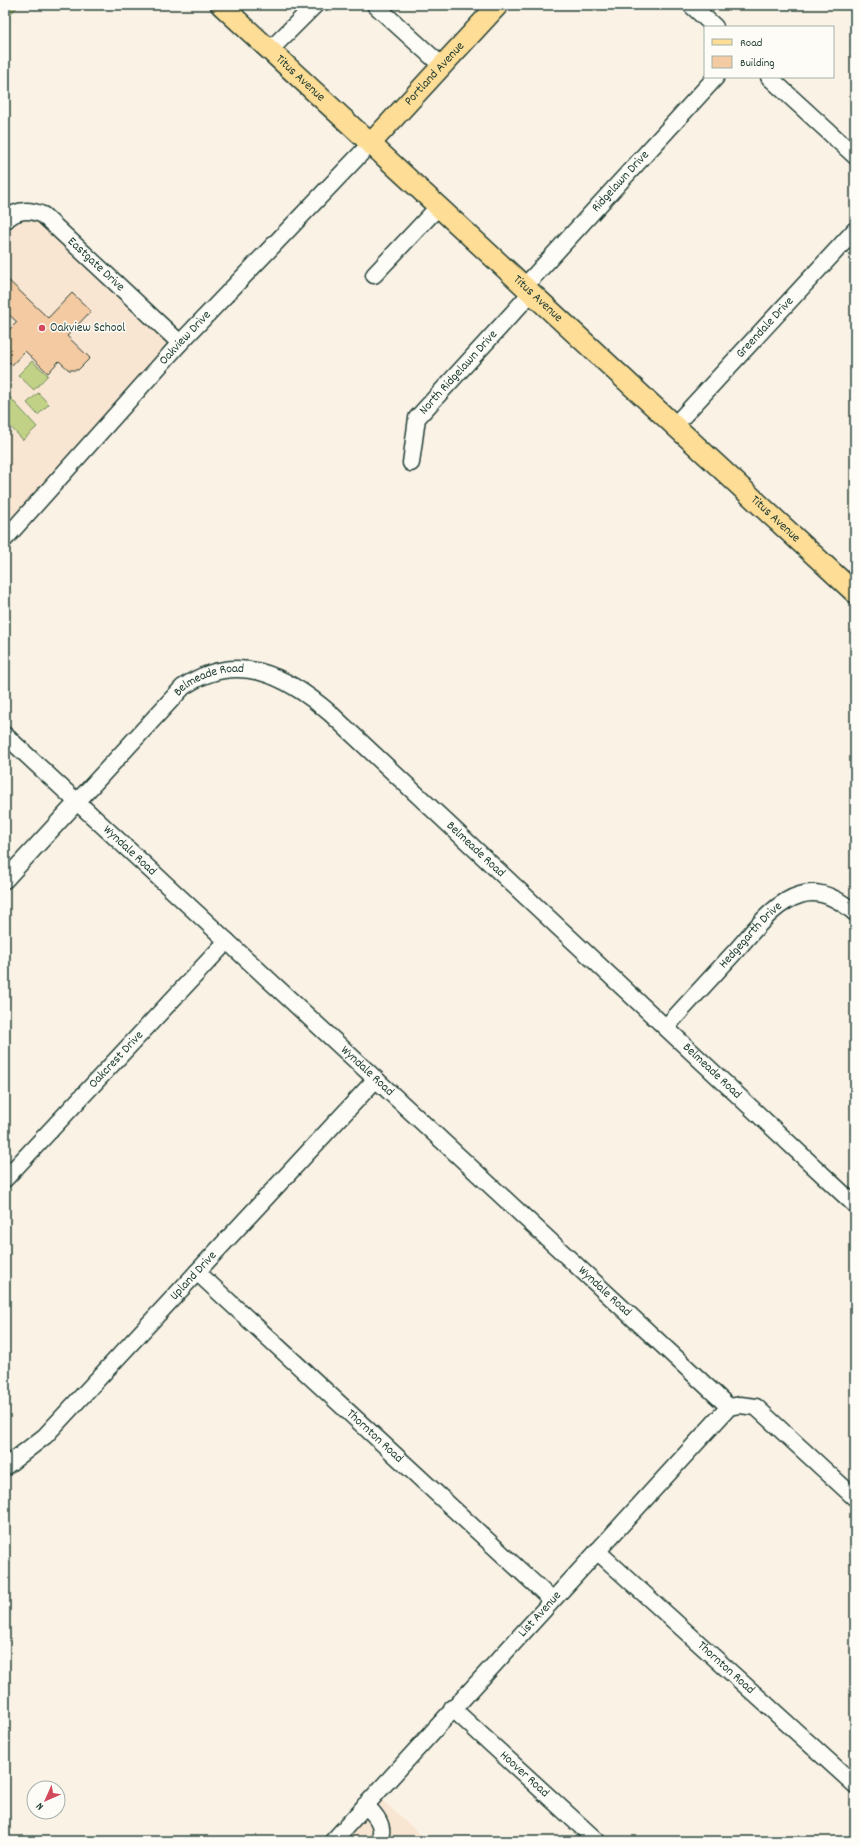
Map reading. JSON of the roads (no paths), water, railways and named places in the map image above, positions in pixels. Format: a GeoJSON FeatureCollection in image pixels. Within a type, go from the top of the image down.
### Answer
{"type":"FeatureCollection","features":[{"type":"Feature","properties":{"kind":"main road","name":"Titus Avenue"},"geometry":{"type":"LineString","coordinates":[[221,5],[855,593]]}},
{"type":"Feature","properties":{"kind":"main road","name":"Portland Avenue"},"geometry":{"type":"LineString","coordinates":[[371,143],[498,5]]}},
{"type":"Feature","properties":{"kind":"street"},"geometry":{"type":"LineString","coordinates":[[270,50],[315,5]]}},
{"type":"Feature","properties":{"kind":"street"},"geometry":{"type":"LineString","coordinates":[[375,5],[442,66]]}},
{"type":"Feature","properties":{"kind":"street"},"geometry":{"type":"LineString","coordinates":[[691,5],[714,26]]}},
{"type":"Feature","properties":{"kind":"street","name":"Ridgelawn Drive"},"geometry":{"type":"LineString","coordinates":[[528,290],[715,78]]}},
{"type":"Feature","properties":{"kind":"street"},"geometry":{"type":"LineString","coordinates":[[770,78],[855,156]]}},
{"type":"Feature","properties":{"kind":"street","name":"Oakview Drive"},"geometry":{"type":"LineString","coordinates":[[5,539],[180,343],[371,143]]}},
{"type":"Feature","properties":{"kind":"street"},"geometry":{"type":"LineString","coordinates":[[374,275],[439,206]]}},
{"type":"Feature","properties":{"kind":"street","name":"Eastgate Drive"},"geometry":{"type":"LineString","coordinates":[[5,221],[20,211],[35,212],[43,215],[180,343]]}},
{"type":"Feature","properties":{"kind":"street","name":"Greendale Drive"},"geometry":{"type":"LineString","coordinates":[[674,426],[855,230]]}},
{"type":"Feature","properties":{"kind":"street","name":"North Ridgelawn Drive"},"geometry":{"type":"LineString","coordinates":[[411,463],[417,418],[528,290]]}},
{"type":"Feature","properties":{"kind":"street","name":"Belmeade Road"},"geometry":{"type":"LineString","coordinates":[[5,880],[78,802],[171,697],[194,679],[225,669],[244,668],[279,678],[311,696],[331,714],[855,1205]]}},
{"type":"Feature","properties":{"kind":"street","name":"Wyndale Road"},"geometry":{"type":"LineString","coordinates":[[5,736],[78,802],[729,1407]]}},
{"type":"Feature","properties":{"kind":"street","name":"Hedgegarth Drive"},"geometry":{"type":"LineString","coordinates":[[666,1028],[766,918],[789,899],[800,894],[824,894],[839,901],[855,913]]}},
{"type":"Feature","properties":{"kind":"street","name":"Oakcrest Drive"},"geometry":{"type":"LineString","coordinates":[[5,1179],[227,941]]}},
{"type":"Feature","properties":{"kind":"street","name":"Upland Drive"},"geometry":{"type":"LineString","coordinates":[[5,1467],[45,1436],[376,1079]]}},
{"type":"Feature","properties":{"kind":"street","name":"Thornton Road"},"geometry":{"type":"LineString","coordinates":[[197,1272],[552,1600]]}},
{"type":"Feature","properties":{"kind":"street"},"geometry":{"type":"LineString","coordinates":[[729,1407],[740,1404],[756,1407],[855,1498]]}},
{"type":"Feature","properties":{"kind":"street","name":"List Avenue"},"geometry":{"type":"LineString","coordinates":[[333,1841],[452,1708],[729,1407]]}},
{"type":"Feature","properties":{"kind":"street","name":"Thornton Road"},"geometry":{"type":"LineString","coordinates":[[597,1551],[855,1786]]}},
{"type":"Feature","properties":{"kind":"street","name":"Hoover Road"},"geometry":{"type":"LineString","coordinates":[[452,1708],[597,1841]]}},
{"type":"Feature","properties":{"kind":"street"},"geometry":{"type":"LineString","coordinates":[[365,1805],[379,1818],[381,1831],[379,1841]]}},
{"type":"Feature","properties":{"kind":"place","name":"Oakview School"},"geometry":{"type":"Point","coordinates":[42,328]}}]}
